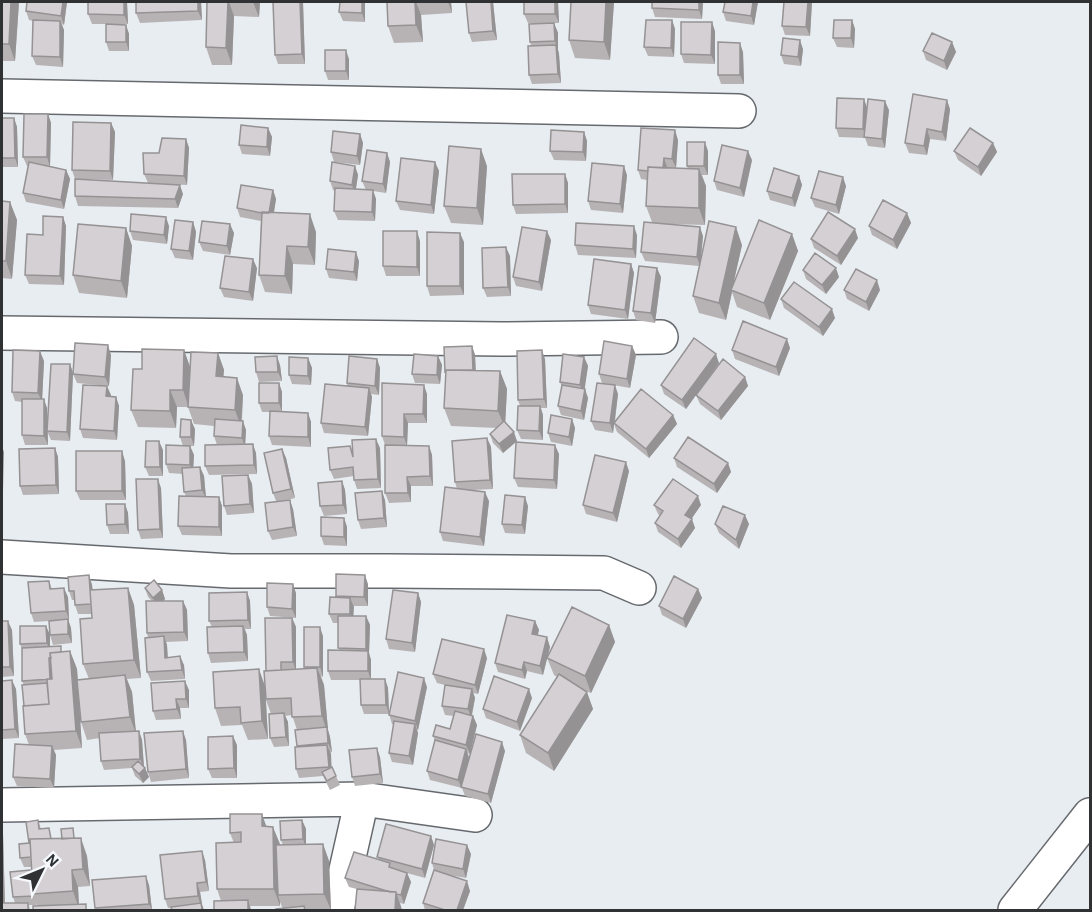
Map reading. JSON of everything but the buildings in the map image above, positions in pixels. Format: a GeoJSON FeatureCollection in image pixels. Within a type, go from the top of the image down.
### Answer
{"type":"FeatureCollection","features":[{"type":"Feature","properties":{"kind":"street"},"geometry":{"type":"LineString","coordinates":[[2,96],[739,111]]}},
{"type":"Feature","properties":{"kind":"street"},"geometry":{"type":"LineString","coordinates":[[2,333],[501,339],[661,337]]}},
{"type":"Feature","properties":{"kind":"street"},"geometry":{"type":"LineString","coordinates":[[2,557],[231,571],[604,573],[639,588]]}},
{"type":"Feature","properties":{"kind":"street"},"geometry":{"type":"LineString","coordinates":[[337,910],[362,799]]}},
{"type":"Feature","properties":{"kind":"street"},"geometry":{"type":"LineString","coordinates":[[2,806],[362,799],[475,815]]}},
{"type":"Feature","properties":{"kind":"street"},"geometry":{"type":"LineString","coordinates":[[1014,910],[1090,815]]}}]}
